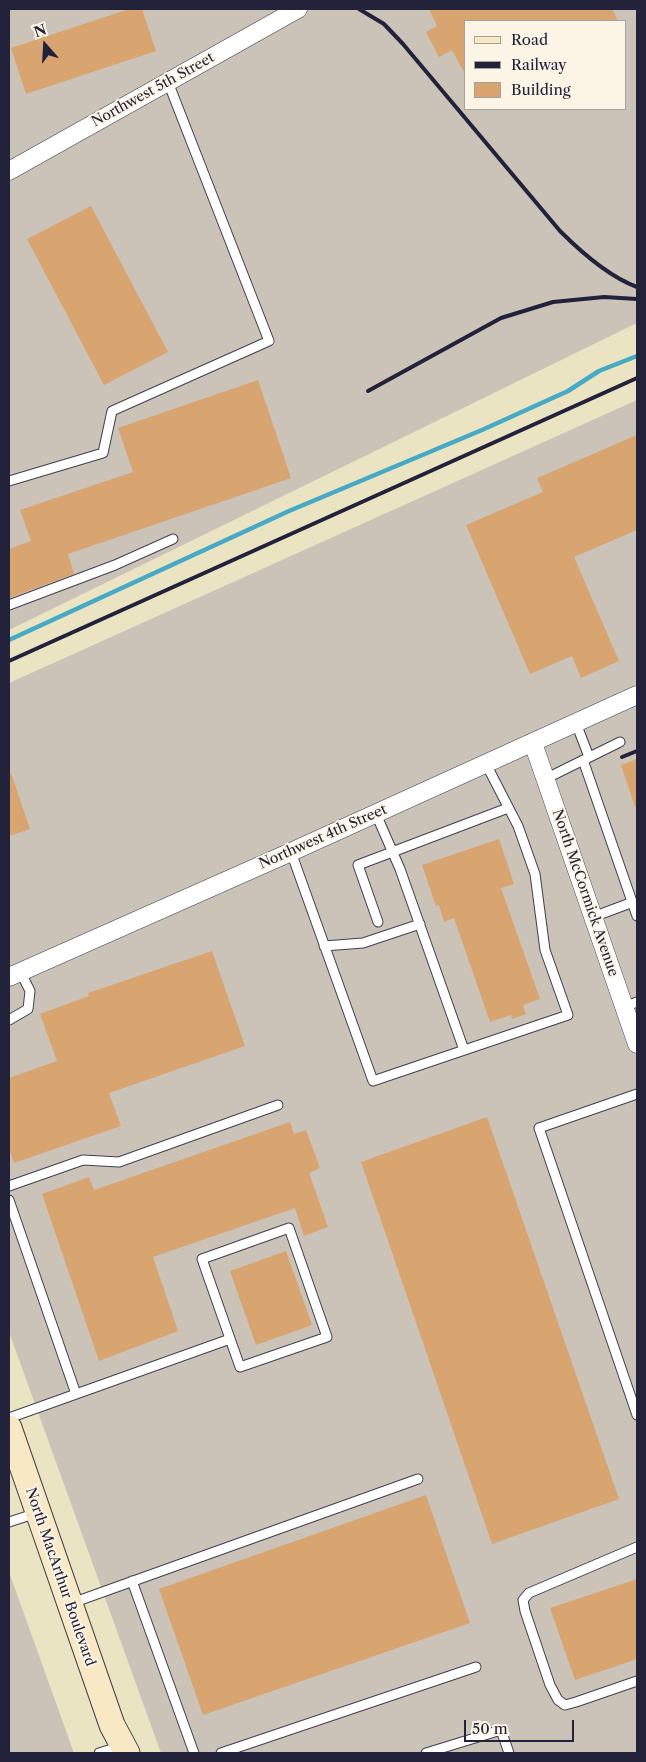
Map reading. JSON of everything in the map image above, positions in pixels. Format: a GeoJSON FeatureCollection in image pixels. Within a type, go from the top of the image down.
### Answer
{"type":"FeatureCollection","features":[{"type":"Feature","properties":{"kind":"main road","name":"North MacArthur Boulevard"},"geometry":{"type":"LineString","coordinates":[[9,1428],[70,1604],[114,1747]]}},
{"type":"Feature","properties":{"kind":"street","name":"Northwest 5th Street"},"geometry":{"type":"LineString","coordinates":[[9,172],[298,9]]}},
{"type":"Feature","properties":{"kind":"street","name":"Northwest 4th Street"},"geometry":{"type":"LineString","coordinates":[[14,974],[376,814],[637,695]]}},
{"type":"Feature","properties":{"kind":"street","name":"North McCormick Avenue"},"geometry":{"type":"LineString","coordinates":[[533,743],[593,917],[631,1004],[637,1044]]}},
{"type":"Feature","properties":{"kind":"lane"},"geometry":{"type":"LineString","coordinates":[[9,481],[103,454],[112,411],[269,342],[168,82]]}},
{"type":"Feature","properties":{"kind":"lane"},"geometry":{"type":"LineString","coordinates":[[9,606],[115,565],[173,539]]}},
{"type":"Feature","properties":{"kind":"lane"},"geometry":{"type":"LineString","coordinates":[[576,723],[637,916]]}},
{"type":"Feature","properties":{"kind":"lane"},"geometry":{"type":"LineString","coordinates":[[545,779],[620,742]]}},
{"type":"Feature","properties":{"kind":"lane"},"geometry":{"type":"LineString","coordinates":[[291,852],[373,1081],[568,1015],[545,950],[535,874],[518,826],[486,764]]}},
{"type":"Feature","properties":{"kind":"lane"},"geometry":{"type":"LineString","coordinates":[[378,922],[358,865],[508,808]]}},
{"type":"Feature","properties":{"kind":"lane"},"geometry":{"type":"LineString","coordinates":[[376,814],[420,924],[464,1050]]}},
{"type":"Feature","properties":{"kind":"lane"},"geometry":{"type":"LineString","coordinates":[[593,917],[633,902]]}},
{"type":"Feature","properties":{"kind":"lane"},"geometry":{"type":"LineString","coordinates":[[324,946],[363,943],[420,924]]}},
{"type":"Feature","properties":{"kind":"lane"},"geometry":{"type":"LineString","coordinates":[[9,1020],[28,1008],[30,991],[14,974]]}},
{"type":"Feature","properties":{"kind":"lane"},"geometry":{"type":"LineString","coordinates":[[637,1094],[539,1128],[637,1415]]}},
{"type":"Feature","properties":{"kind":"lane"},"geometry":{"type":"LineString","coordinates":[[9,1186],[83,1160],[119,1162],[278,1105]]}},
{"type":"Feature","properties":{"kind":"lane"},"geometry":{"type":"LineString","coordinates":[[9,1200],[76,1394]]}},
{"type":"Feature","properties":{"kind":"lane"},"geometry":{"type":"LineString","coordinates":[[289,1228],[327,1337],[240,1368],[230,1339],[202,1259],[289,1228]]}},
{"type":"Feature","properties":{"kind":"lane"},"geometry":{"type":"LineString","coordinates":[[9,1418],[230,1339]]}},
{"type":"Feature","properties":{"kind":"lane"},"geometry":{"type":"LineString","coordinates":[[70,1604],[418,1479]]}},
{"type":"Feature","properties":{"kind":"lane"},"geometry":{"type":"LineString","coordinates":[[9,1522],[38,1513]]}},
{"type":"Feature","properties":{"kind":"lane"},"geometry":{"type":"LineString","coordinates":[[637,1547],[529,1593],[523,1600],[550,1685],[558,1700],[565,1705],[637,1681]]}},
{"type":"Feature","properties":{"kind":"lane"},"geometry":{"type":"LineString","coordinates":[[132,1581],[194,1753]]}},
{"type":"Feature","properties":{"kind":"lane"},"geometry":{"type":"LineString","coordinates":[[220,1753],[476,1667]]}},
{"type":"Feature","properties":{"kind":"lane"},"geometry":{"type":"LineString","coordinates":[[426,1753],[455,1749],[501,1730],[509,1753]]}},
{"type":"Feature","properties":{"kind":"shaded area"},"geometry":{"type":"Polygon","coordinates":[[[9,9],[637,9],[637,323],[9,630],[9,9]]]}},
{"type":"Feature","properties":{"kind":"shaded area"},"geometry":{"type":"Polygon","coordinates":[[[637,400],[637,1753],[161,1753],[9,1332],[9,683],[637,400]]]}},
{"type":"Feature","properties":{"kind":"shaded area"},"geometry":{"type":"Polygon","coordinates":[[[9,1572],[74,1753],[9,1753],[9,1572]]]}},
{"type":"Feature","properties":{"kind":"building"},"geometry":{"type":"Polygon","coordinates":[[[129,9],[142,9],[156,51],[26,94],[11,48],[129,9]]]}},
{"type":"Feature","properties":{"kind":"building"},"geometry":{"type":"Polygon","coordinates":[[[429,9],[612,9],[618,20],[463,20],[463,70],[452,50],[439,57],[426,32],[437,26],[429,9]]]}},
{"type":"Feature","properties":{"kind":"building"},"geometry":{"type":"Polygon","coordinates":[[[91,206],[168,352],[104,385],[27,239],[91,206]]]}},
{"type":"Feature","properties":{"kind":"building"},"geometry":{"type":"Polygon","coordinates":[[[258,380],[291,478],[68,554],[74,574],[9,598],[9,549],[31,541],[20,510],[133,472],[118,428],[258,380]]]}},
{"type":"Feature","properties":{"kind":"building"},"geometry":{"type":"Polygon","coordinates":[[[637,435],[637,530],[574,557],[619,661],[581,678],[572,656],[530,674],[466,525],[543,492],[537,478],[637,435]]]}},
{"type":"Feature","properties":{"kind":"building"},"geometry":{"type":"Polygon","coordinates":[[[637,759],[637,807],[635,807],[621,765],[637,759]]]}},
{"type":"Feature","properties":{"kind":"building"},"geometry":{"type":"Polygon","coordinates":[[[9,773],[11,773],[30,829],[9,836],[9,773]]]}},
{"type":"Feature","properties":{"kind":"building"},"geometry":{"type":"Polygon","coordinates":[[[499,839],[514,884],[501,888],[540,999],[523,1005],[526,1014],[512,1019],[511,1015],[490,1022],[454,918],[444,922],[439,905],[436,906],[422,865],[499,839]]]}},
{"type":"Feature","properties":{"kind":"building"},"geometry":{"type":"Polygon","coordinates":[[[212,951],[245,1046],[109,1093],[121,1126],[14,1163],[9,1148],[9,1078],[57,1061],[40,1014],[89,996],[88,993],[212,951]]]}},
{"type":"Feature","properties":{"kind":"building"},"geometry":{"type":"Polygon","coordinates":[[[487,1117],[619,1499],[492,1544],[361,1162],[487,1117]]]}},
{"type":"Feature","properties":{"kind":"building"},"geometry":{"type":"Polygon","coordinates":[[[290,1122],[294,1134],[306,1130],[320,1168],[309,1173],[328,1227],[304,1236],[295,1208],[153,1257],[178,1331],[99,1361],[42,1194],[89,1177],[94,1190],[290,1122]]]}},
{"type":"Feature","properties":{"kind":"building"},"geometry":{"type":"Polygon","coordinates":[[[286,1251],[312,1325],[256,1345],[230,1271],[286,1251]]]}},
{"type":"Feature","properties":{"kind":"building"},"geometry":{"type":"Polygon","coordinates":[[[426,1495],[470,1623],[203,1715],[159,1589],[426,1495]]]}},
{"type":"Feature","properties":{"kind":"building"},"geometry":{"type":"Polygon","coordinates":[[[637,1579],[637,1659],[575,1680],[550,1608],[637,1579]]]}},
{"type":"Feature","properties":{"kind":"waterway"},"geometry":{"type":"LineString","coordinates":[[9,640],[289,511],[482,430],[568,391],[599,371],[637,356]]}},
{"type":"Feature","properties":{"kind":"railway"},"geometry":{"type":"LineString","coordinates":[[359,9],[384,24],[403,44],[560,231],[596,263],[627,283],[637,287]]}},
{"type":"Feature","properties":{"kind":"railway"},"geometry":{"type":"LineString","coordinates":[[368,391],[501,318],[553,302],[604,297],[637,299]]}},
{"type":"Feature","properties":{"kind":"railway"},"geometry":{"type":"LineString","coordinates":[[9,661],[637,378]]}},
{"type":"Feature","properties":{"kind":"railway"},"geometry":{"type":"LineString","coordinates":[[622,757],[637,751]]}}]}
